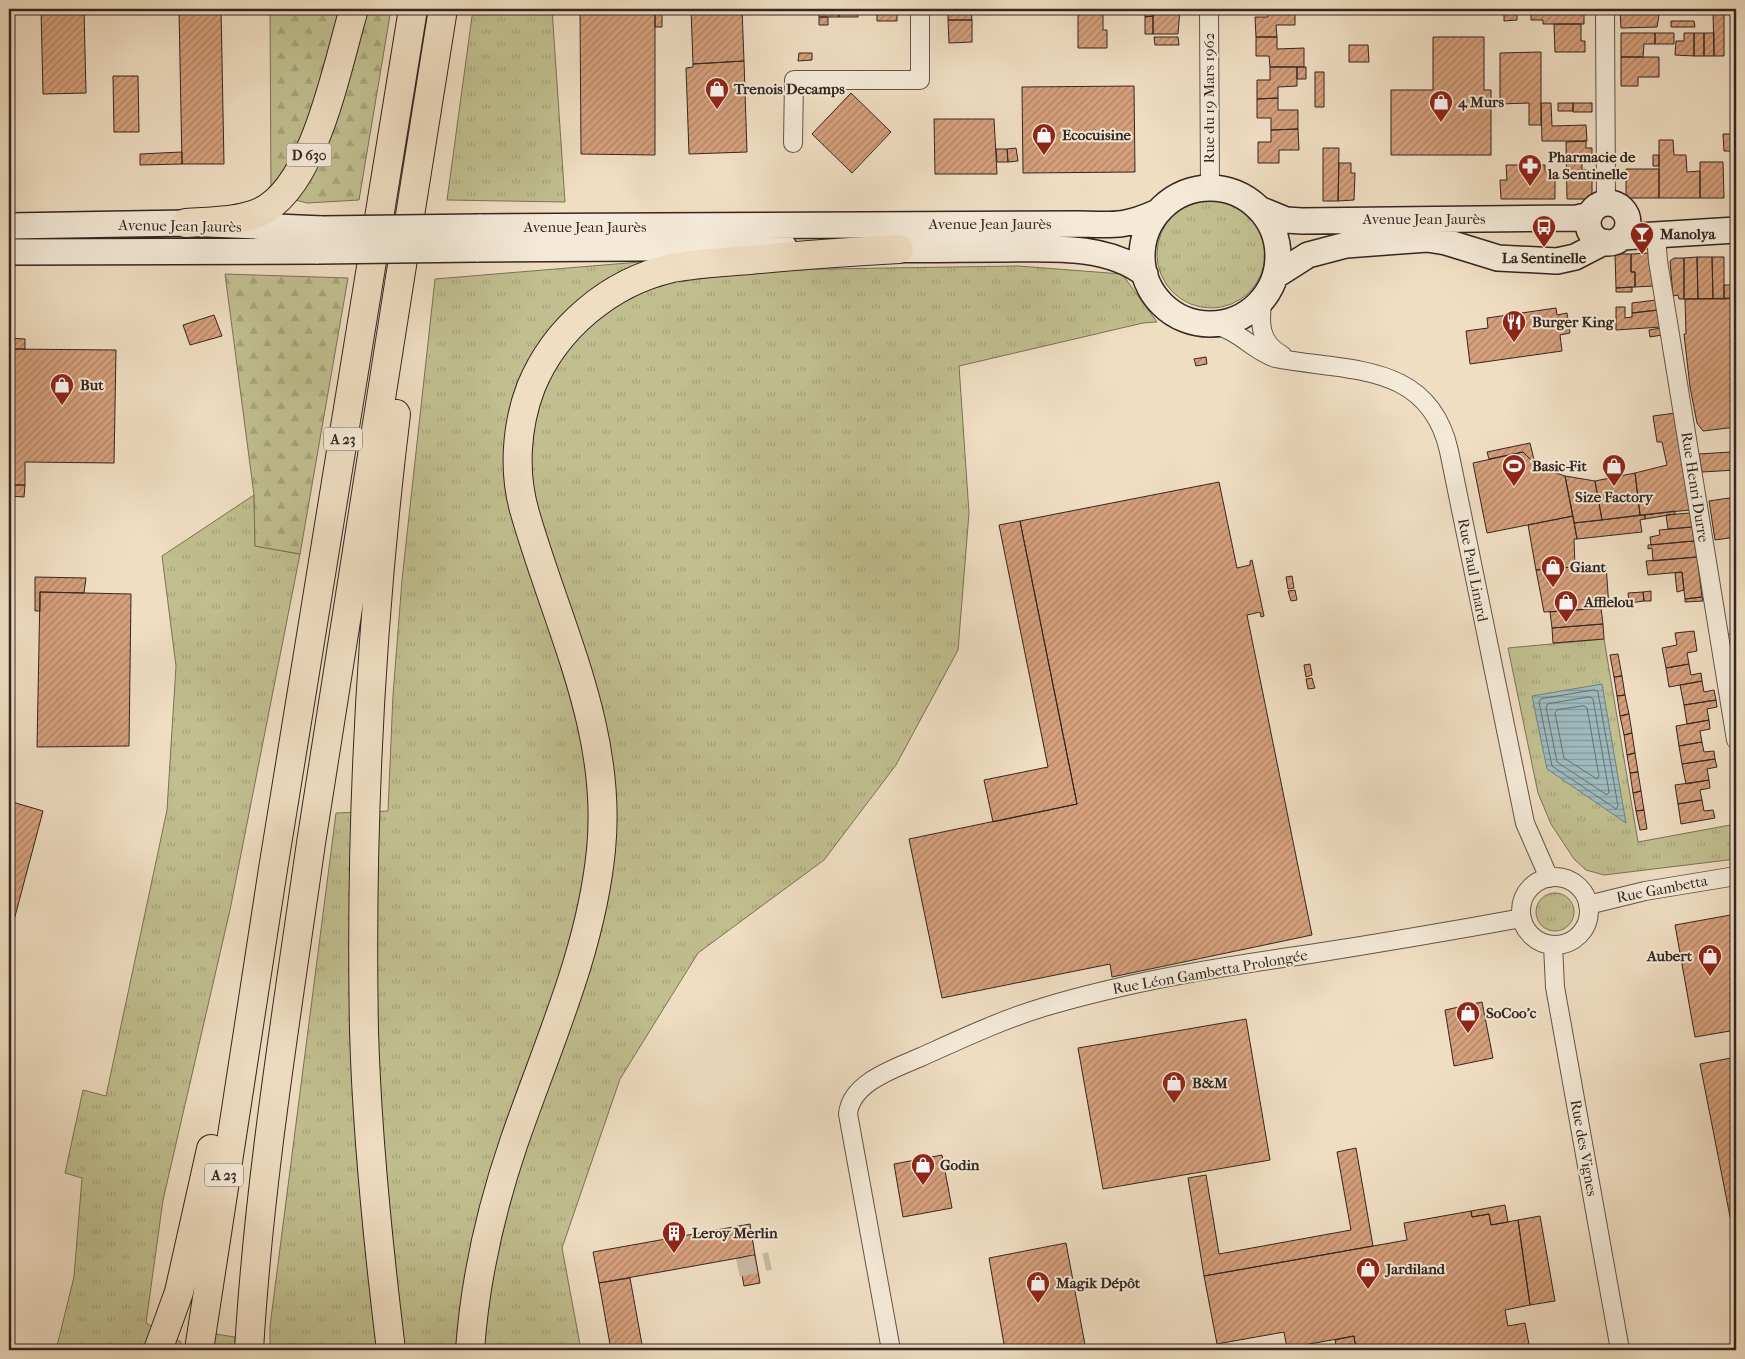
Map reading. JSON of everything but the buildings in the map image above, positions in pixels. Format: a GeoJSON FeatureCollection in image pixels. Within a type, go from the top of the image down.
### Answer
{"type":"FeatureCollection","features":[{"type":"Feature","properties":{"kind":"highway","name":"D 630"},"geometry":{"type":"LineString","coordinates":[[186,223],[249,216],[269,207],[286,193],[300,172],[316,137],[354,9]]}},
{"type":"Feature","properties":{"kind":"highway","name":"A 23"},"geometry":{"type":"LineString","coordinates":[[199,1350],[252,1000],[414,9]]}},
{"type":"Feature","properties":{"kind":"highway","name":"A 23"},"geometry":{"type":"LineString","coordinates":[[249,1350],[257,1245],[270,1122],[344,626],[406,246],[442,9]]}},
{"type":"Feature","properties":{"kind":"highway"},"geometry":{"type":"LineString","coordinates":[[391,1350],[373,1183],[367,1093],[363,945],[364,841],[369,715],[379,567],[411,292],[406,246]]}},
{"type":"Feature","properties":{"kind":"highway"},"geometry":{"type":"LineString","coordinates":[[470,1350],[477,1286],[492,1214],[513,1143],[581,951],[596,887],[603,834],[601,777],[590,711],[573,654],[526,515],[520,488],[520,433],[529,393],[540,368],[575,321],[613,292],[642,278],[684,266],[785,256],[899,250]]}},
{"type":"Feature","properties":{"kind":"highway"},"geometry":{"type":"LineString","coordinates":[[158,1350],[180,1292],[223,1094],[252,1000]]}},
{"type":"Feature","properties":{"kind":"main road"},"geometry":{"type":"LineString","coordinates":[[1210,188],[1233,192],[1259,209],[1272,229],[1277,245],[1278,260],[1275,276],[1263,298],[1240,316],[1212,324],[1190,320],[1170,310],[1154,294],[1145,274],[1142,257],[1149,225],[1158,212],[1178,196],[1193,190],[1210,188]]}},
{"type":"Feature","properties":{"kind":"main road","name":"Avenue Jean Jaurès"},"geometry":{"type":"LineString","coordinates":[[1259,209],[1286,220],[1302,221],[1577,218],[1610,222],[1656,235],[1736,230]]}},
{"type":"Feature","properties":{"kind":"main road","name":"Avenue Jean Jaurès"},"geometry":{"type":"LineString","coordinates":[[9,252],[320,240],[1078,224],[1116,226],[1135,222],[1158,212]]}},
{"type":"Feature","properties":{"kind":"main road","name":"Avenue Jean Jaurès"},"geometry":{"type":"LineString","coordinates":[[1275,276],[1308,255],[1346,245],[1427,239],[1446,242],[1498,258],[1557,261],[1575,256],[1610,222],[1736,216]]}},
{"type":"Feature","properties":{"kind":"main road","name":"Avenue Jean Jaurès"},"geometry":{"type":"LineString","coordinates":[[9,226],[186,223],[320,240]]}},
{"type":"Feature","properties":{"kind":"main road","name":"Avenue Jean Jaurès"},"geometry":{"type":"LineString","coordinates":[[478,238],[899,250],[1064,250],[1109,257],[1128,263],[1145,274]]}},
{"type":"Feature","properties":{"kind":"street"},"geometry":{"type":"LineString","coordinates":[[793,143],[794,80],[920,80],[920,9]]}},
{"type":"Feature","properties":{"kind":"street","name":"Rue du 19 Mars 1962"},"geometry":{"type":"LineString","coordinates":[[1209,9],[1210,188]]}},
{"type":"Feature","properties":{"kind":"street"},"geometry":{"type":"LineString","coordinates":[[1605,9],[1610,222]]}},
{"type":"Feature","properties":{"kind":"street","name":"Rue Henri Durre"},"geometry":{"type":"LineString","coordinates":[[1656,235],[1658,261],[1736,740]]}},
{"type":"Feature","properties":{"kind":"street","name":"Rue Paul Linard"},"geometry":{"type":"LineString","coordinates":[[1263,298],[1260,321],[1263,336],[1272,349],[1294,360]]}},
{"type":"Feature","properties":{"kind":"street","name":"Rue Paul Linard"},"geometry":{"type":"LineString","coordinates":[[1212,324],[1237,333],[1268,355],[1381,375],[1398,381],[1421,396],[1439,421],[1449,450],[1525,823],[1549,878]]}},
{"type":"Feature","properties":{"kind":"street","name":"Rue Gambetta"},"geometry":{"type":"LineString","coordinates":[[1588,905],[1645,891],[1736,876]]}},
{"type":"Feature","properties":{"kind":"street"},"geometry":{"type":"LineString","coordinates":[[1549,878],[1560,878],[1574,883],[1584,895],[1588,905],[1587,921],[1579,935],[1570,942],[1553,945],[1542,942],[1533,937],[1522,918],[1522,902],[1527,892],[1539,881],[1549,878]]}},
{"type":"Feature","properties":{"kind":"street","name":"Rue Léon Gambetta Prolongée"},"geometry":{"type":"LineString","coordinates":[[891,1350],[848,1114],[850,1103],[856,1093],[872,1081],[962,1038],[1023,1014],[1156,978],[1522,918]]}},
{"type":"Feature","properties":{"kind":"street","name":"Rue des Vignes"},"geometry":{"type":"LineString","coordinates":[[1553,945],[1555,987],[1620,1350]]}},
{"type":"Feature","properties":{"kind":"green space"},"geometry":{"type":"Polygon","coordinates":[[[270,9],[391,9],[359,200],[307,203],[271,194],[270,9]]]}},
{"type":"Feature","properties":{"kind":"green space"},"geometry":{"type":"Polygon","coordinates":[[[473,9],[552,9],[565,202],[447,200],[473,9]]]}},
{"type":"Feature","properties":{"kind":"green space"},"geometry":{"type":"Polygon","coordinates":[[[1211,200],[1232,204],[1249,216],[1261,233],[1265,254],[1261,275],[1249,292],[1232,304],[1211,308],[1190,304],[1173,292],[1161,275],[1157,254],[1161,233],[1173,216],[1190,204],[1211,200]]]}},
{"type":"Feature","properties":{"kind":"green space"},"geometry":{"type":"Polygon","coordinates":[[[652,261],[679,282],[759,270],[1018,266],[1122,274],[1157,322],[1143,323],[959,366],[969,513],[958,650],[896,765],[824,860],[698,953],[620,1079],[562,1248],[581,1350],[270,1350],[270,1326],[336,813],[388,811],[393,695],[402,580],[435,279],[652,261]]]}},
{"type":"Feature","properties":{"kind":"green space"},"geometry":{"type":"Polygon","coordinates":[[[225,274],[348,278],[300,554],[255,546],[254,495],[225,274]]]}},
{"type":"Feature","properties":{"kind":"green space"},"geometry":{"type":"Polygon","coordinates":[[[254,495],[255,546],[300,554],[230,910],[163,1200],[146,1323],[181,1342],[179,1350],[56,1350],[74,1277],[82,1178],[65,1173],[83,1090],[106,1096],[167,810],[176,666],[162,556],[254,495]]]}},
{"type":"Feature","properties":{"kind":"green space"},"geometry":{"type":"Polygon","coordinates":[[[1604,639],[1638,842],[1736,824],[1736,859],[1604,875],[1586,870],[1574,859],[1551,824],[1538,793],[1508,648],[1604,639]]]}},
{"type":"Feature","properties":{"kind":"green space"},"geometry":{"type":"Polygon","coordinates":[[[1555,893],[1568,899],[1574,912],[1568,925],[1555,931],[1542,925],[1536,912],[1542,899],[1555,893]]]}},
{"type":"Feature","properties":{"kind":"green space"},"geometry":{"type":"Polygon","coordinates":[[[215,1334],[235,1337],[235,1350],[214,1350],[215,1334]]]}},
{"type":"Feature","properties":{"kind":"water"},"geometry":{"type":"Polygon","coordinates":[[[1602,684],[1626,823],[1547,769],[1532,696],[1602,684]]]}},
{"type":"Feature","properties":{"kind":"tunnel"},"geometry":{"type":"LineString","coordinates":[[738,1268],[770,1261]]}},
{"type":"Feature","properties":{"kind":"place","name":"Trenois Decamps"},"geometry":{"type":"Point","coordinates":[717,110]}},
{"type":"Feature","properties":{"kind":"place","name":"4 Murs"},"geometry":{"type":"Point","coordinates":[1441,123]}},
{"type":"Feature","properties":{"kind":"place","name":"Ecocuisine"},"geometry":{"type":"Point","coordinates":[1044,156]}},
{"type":"Feature","properties":{"kind":"place","name":"Pharmacie de la Sentinelle"},"geometry":{"type":"Point","coordinates":[1530,187]}},
{"type":"Feature","properties":{"kind":"place","name":"La Sentinelle"},"geometry":{"type":"Point","coordinates":[1544,248]}},
{"type":"Feature","properties":{"kind":"place","name":"Manolya"},"geometry":{"type":"Point","coordinates":[1642,255]}},
{"type":"Feature","properties":{"kind":"place","name":"Burger King"},"geometry":{"type":"Point","coordinates":[1514,343]}},
{"type":"Feature","properties":{"kind":"place","name":"But"},"geometry":{"type":"Point","coordinates":[62,406]}},
{"type":"Feature","properties":{"kind":"place","name":"Basic-Fit"},"geometry":{"type":"Point","coordinates":[1514,487]}},
{"type":"Feature","properties":{"kind":"place","name":"Size Factory"},"geometry":{"type":"Point","coordinates":[1614,487]}},
{"type":"Feature","properties":{"kind":"place","name":"Giant"},"geometry":{"type":"Point","coordinates":[1553,588]}},
{"type":"Feature","properties":{"kind":"place","name":"Afflelou"},"geometry":{"type":"Point","coordinates":[1566,623]}},
{"type":"Feature","properties":{"kind":"place","name":"Aubert"},"geometry":{"type":"Point","coordinates":[1710,977]}},
{"type":"Feature","properties":{"kind":"place","name":"SoCoo'c"},"geometry":{"type":"Point","coordinates":[1468,1034]}},
{"type":"Feature","properties":{"kind":"place","name":"B&M"},"geometry":{"type":"Point","coordinates":[1174,1104]}},
{"type":"Feature","properties":{"kind":"place","name":"Godin"},"geometry":{"type":"Point","coordinates":[923,1186]}},
{"type":"Feature","properties":{"kind":"place","name":"Leroy Merlin"},"geometry":{"type":"Point","coordinates":[674,1254]}},
{"type":"Feature","properties":{"kind":"place","name":"Jardiland"},"geometry":{"type":"Point","coordinates":[1368,1290]}},
{"type":"Feature","properties":{"kind":"place","name":"Magik Dépôt"},"geometry":{"type":"Point","coordinates":[1038,1304]}}]}
